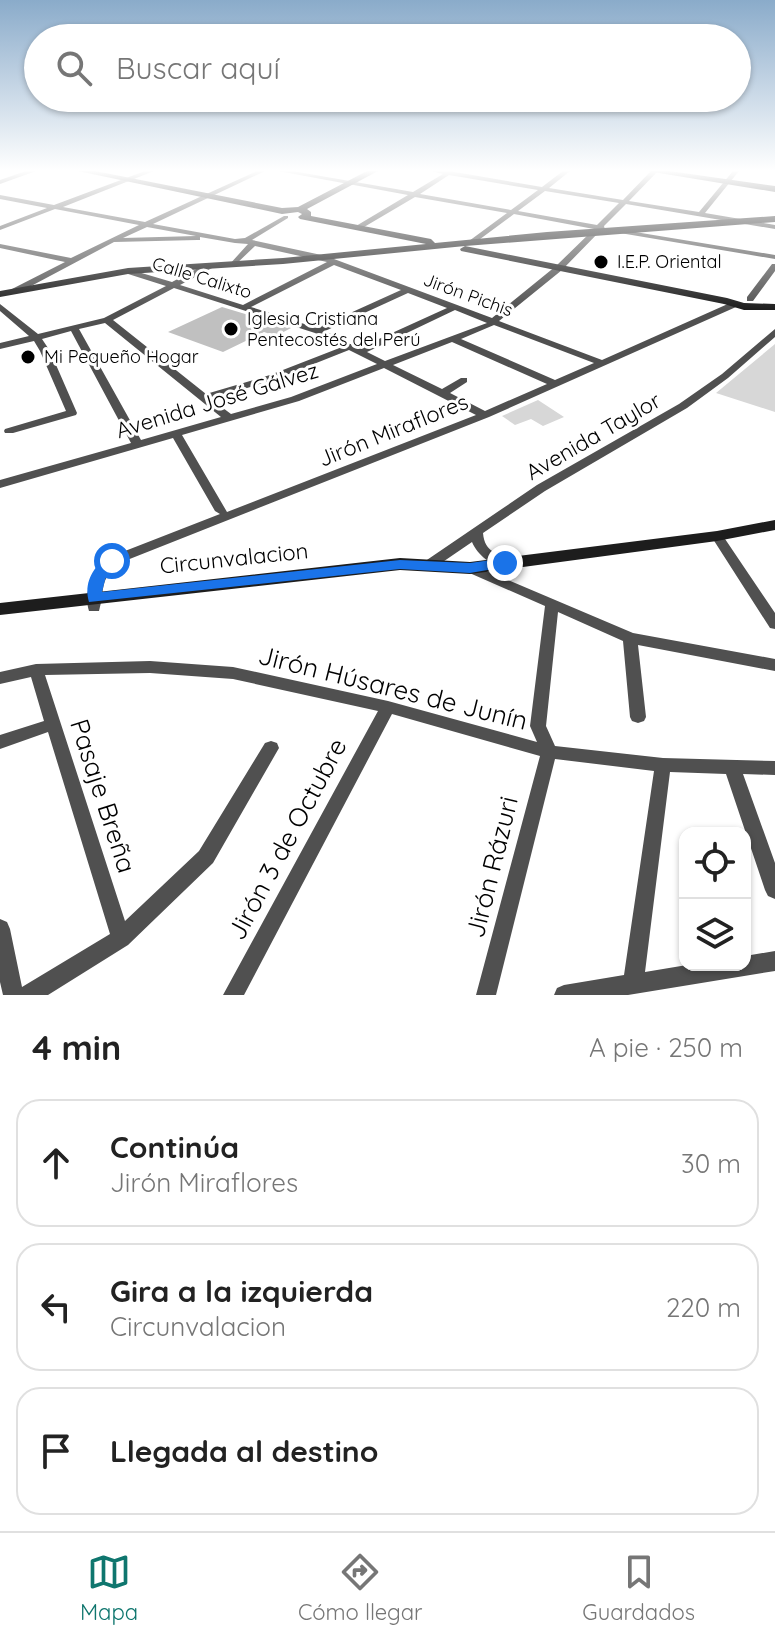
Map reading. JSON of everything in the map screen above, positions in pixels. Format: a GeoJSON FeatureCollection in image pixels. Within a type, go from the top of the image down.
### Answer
{"type":"FeatureCollection","features":[{"type":"Feature","properties":{"kind":"street"},"geometry":{"type":"LineString","coordinates":[[0,228],[28,217]]}},
{"type":"Feature","properties":{"kind":"street"},"geometry":{"type":"LineString","coordinates":[[111,217],[250,241]]}},
{"type":"Feature","properties":{"kind":"street"},"geometry":{"type":"LineString","coordinates":[[15,291],[161,217]]}},
{"type":"Feature","properties":{"kind":"street"},"geometry":{"type":"LineString","coordinates":[[233,265],[250,241],[277,217]]}},
{"type":"Feature","properties":{"kind":"street"},"geometry":{"type":"LineString","coordinates":[[323,217],[730,301],[745,307],[752,302],[775,266]]}},
{"type":"Feature","properties":{"kind":"street"},"geometry":{"type":"LineString","coordinates":[[361,226],[375,217]]}},
{"type":"Feature","properties":{"kind":"street"},"geometry":{"type":"LineString","coordinates":[[461,244],[503,217]]}},
{"type":"Feature","properties":{"kind":"street"},"geometry":{"type":"LineString","coordinates":[[539,217],[775,257]]}},
{"type":"Feature","properties":{"kind":"street","name":"Avenida José Gálvez"},"geometry":{"type":"LineString","coordinates":[[0,484],[230,419],[386,365],[495,322],[560,266],[608,217]]}},
{"type":"Feature","properties":{"kind":"street"},"geometry":{"type":"LineString","coordinates":[[715,217],[775,227]]}},
{"type":"Feature","properties":{"kind":"street"},"geometry":{"type":"LineString","coordinates":[[616,230],[775,219]]}},
{"type":"Feature","properties":{"kind":"street"},"geometry":{"type":"LineString","coordinates":[[0,294],[128,271],[328,260],[596,229]]}},
{"type":"Feature","properties":{"kind":"street"},"geometry":{"type":"LineString","coordinates":[[112,240],[171,240],[209,236]]}},
{"type":"Feature","properties":{"kind":"street","name":"Jirón Pichis"},"geometry":{"type":"LineString","coordinates":[[250,241],[328,260],[602,363]]}},
{"type":"Feature","properties":{"kind":"street"},"geometry":{"type":"LineString","coordinates":[[0,246],[72,261]]}},
{"type":"Feature","properties":{"kind":"street"},"geometry":{"type":"LineString","coordinates":[[243,308],[328,260]]}},
{"type":"Feature","properties":{"kind":"street"},"geometry":{"type":"LineString","coordinates":[[0,346],[107,320],[209,266]]}},
{"type":"Feature","properties":{"kind":"street","name":"Calle Calixto"},"geometry":{"type":"LineString","coordinates":[[128,271],[318,331],[485,415]]}},
{"type":"Feature","properties":{"kind":"street"},"geometry":{"type":"LineString","coordinates":[[318,331],[408,290]]}},
{"type":"Feature","properties":{"kind":"street","name":"Jirón Miraflores"},"geometry":{"type":"LineString","coordinates":[[94,603],[94,584],[101,570],[112,561],[485,415],[730,301]]}},
{"type":"Feature","properties":{"kind":"street"},"geometry":{"type":"LineString","coordinates":[[752,302],[775,307]]}},
{"type":"Feature","properties":{"kind":"street"},"geometry":{"type":"LineString","coordinates":[[0,307],[36,337],[72,413],[9,431]]}},
{"type":"Feature","properties":{"kind":"street"},"geometry":{"type":"LineString","coordinates":[[204,398],[356,348],[455,307]]}},
{"type":"Feature","properties":{"kind":"street"},"geometry":{"type":"LineString","coordinates":[[107,320],[230,419]]}},
{"type":"Feature","properties":{"kind":"street"},"geometry":{"type":"LineString","coordinates":[[74,328],[138,445]]}},
{"type":"Feature","properties":{"kind":"street","name":"Avenida Taylor"},"geometry":{"type":"LineString","coordinates":[[426,567],[541,488],[683,406],[725,376],[775,332]]}},
{"type":"Feature","properties":{"kind":"street"},"geometry":{"type":"LineString","coordinates":[[453,339],[556,384]]}},
{"type":"Feature","properties":{"kind":"street"},"geometry":{"type":"LineString","coordinates":[[443,393],[464,380]]}},
{"type":"Feature","properties":{"kind":"street"},"geometry":{"type":"LineString","coordinates":[[176,434],[221,511]]}},
{"type":"Feature","properties":{"kind":"street","name":"Circunvalacion"},"geometry":{"type":"LineString","coordinates":[[0,609],[401,575],[426,567],[470,568],[717,536],[775,525]]}},
{"type":"Feature","properties":{"kind":"street"},"geometry":{"type":"LineString","coordinates":[[477,532],[476,543],[480,550],[505,563]]}},
{"type":"Feature","properties":{"kind":"street"},"geometry":{"type":"LineString","coordinates":[[717,536],[775,624]]}},
{"type":"Feature","properties":{"kind":"street"},"geometry":{"type":"LineString","coordinates":[[470,568],[630,638],[775,665]]}},
{"type":"Feature","properties":{"kind":"street","name":"Circunvalacion"},"geometry":{"type":"LineString","coordinates":[[0,618],[94,603]]}},
{"type":"Feature","properties":{"kind":"street"},"geometry":{"type":"LineString","coordinates":[[549,752],[538,726],[552,605]]}},
{"type":"Feature","properties":{"kind":"street"},"geometry":{"type":"LineString","coordinates":[[630,638],[638,717]]}},
{"type":"Feature","properties":{"kind":"street","name":"Jirón Húsares de Junín"},"geometry":{"type":"LineString","coordinates":[[0,678],[36,670],[150,667],[233,673],[388,707],[549,752],[663,765],[775,768]]}},
{"type":"Feature","properties":{"kind":"street","name":"Pasaje Breña"},"geometry":{"type":"LineString","coordinates":[[36,670],[121,938]]}},
{"type":"Feature","properties":{"kind":"street","name":"Jirón 3 de Octubre"},"geometry":{"type":"LineString","coordinates":[[233,995],[388,707]]}},
{"type":"Feature","properties":{"kind":"street"},"geometry":{"type":"LineString","coordinates":[[0,742],[53,724]]}},
{"type":"Feature","properties":{"kind":"street"},"geometry":{"type":"LineString","coordinates":[[29,995],[121,938],[206,857],[271,748]]}},
{"type":"Feature","properties":{"kind":"street","name":"Jirón Rázuri"},"geometry":{"type":"LineString","coordinates":[[486,995],[549,752]]}},
{"type":"Feature","properties":{"kind":"street"},"geometry":{"type":"LineString","coordinates":[[633,984],[663,765]]}},
{"type":"Feature","properties":{"kind":"street"},"geometry":{"type":"LineString","coordinates":[[732,767],[775,890]]}},
{"type":"Feature","properties":{"kind":"street"},"geometry":{"type":"LineString","coordinates":[[0,929],[13,995]]}},
{"type":"Feature","properties":{"kind":"street"},"geometry":{"type":"LineString","coordinates":[[564,995],[775,961]]}},
{"type":"Feature","properties":{"kind":"shaded area"},"geometry":{"type":"Polygon","coordinates":[[[775,344],[775,412],[716,393],[775,344]]]}},
{"type":"Feature","properties":{"kind":"shaded area"},"geometry":{"type":"Polygon","coordinates":[[[538,400],[564,417],[543,426],[531,419],[515,425],[502,416],[538,400]]]}},
{"type":"Feature","properties":{"kind":"building","name":"Iglesia Cristiana Pentecostés del Perú"},"geometry":{"type":"Polygon","coordinates":[[[222,307],[291,328],[276,336],[264,332],[223,352],[168,332],[222,307]]]}},
{"type":"Feature","properties":{"kind":"place","name":"I.E.P. Oriental"},"geometry":{"type":"Point","coordinates":[601,262]}},
{"type":"Feature","properties":{"kind":"place","name":"Iglesia Cristiana Pentecostés del Perú"},"geometry":{"type":"Point","coordinates":[231,329]}},
{"type":"Feature","properties":{"kind":"place","name":"Mi Pequeño Hogar"},"geometry":{"type":"Point","coordinates":[28,357]}},
{"type":"Feature","properties":{"kind":"route"},"geometry":{"type":"LineString","coordinates":[[112,561],[101,570],[94,584],[94,598],[400,564],[470,568],[505,563]]}}]}
